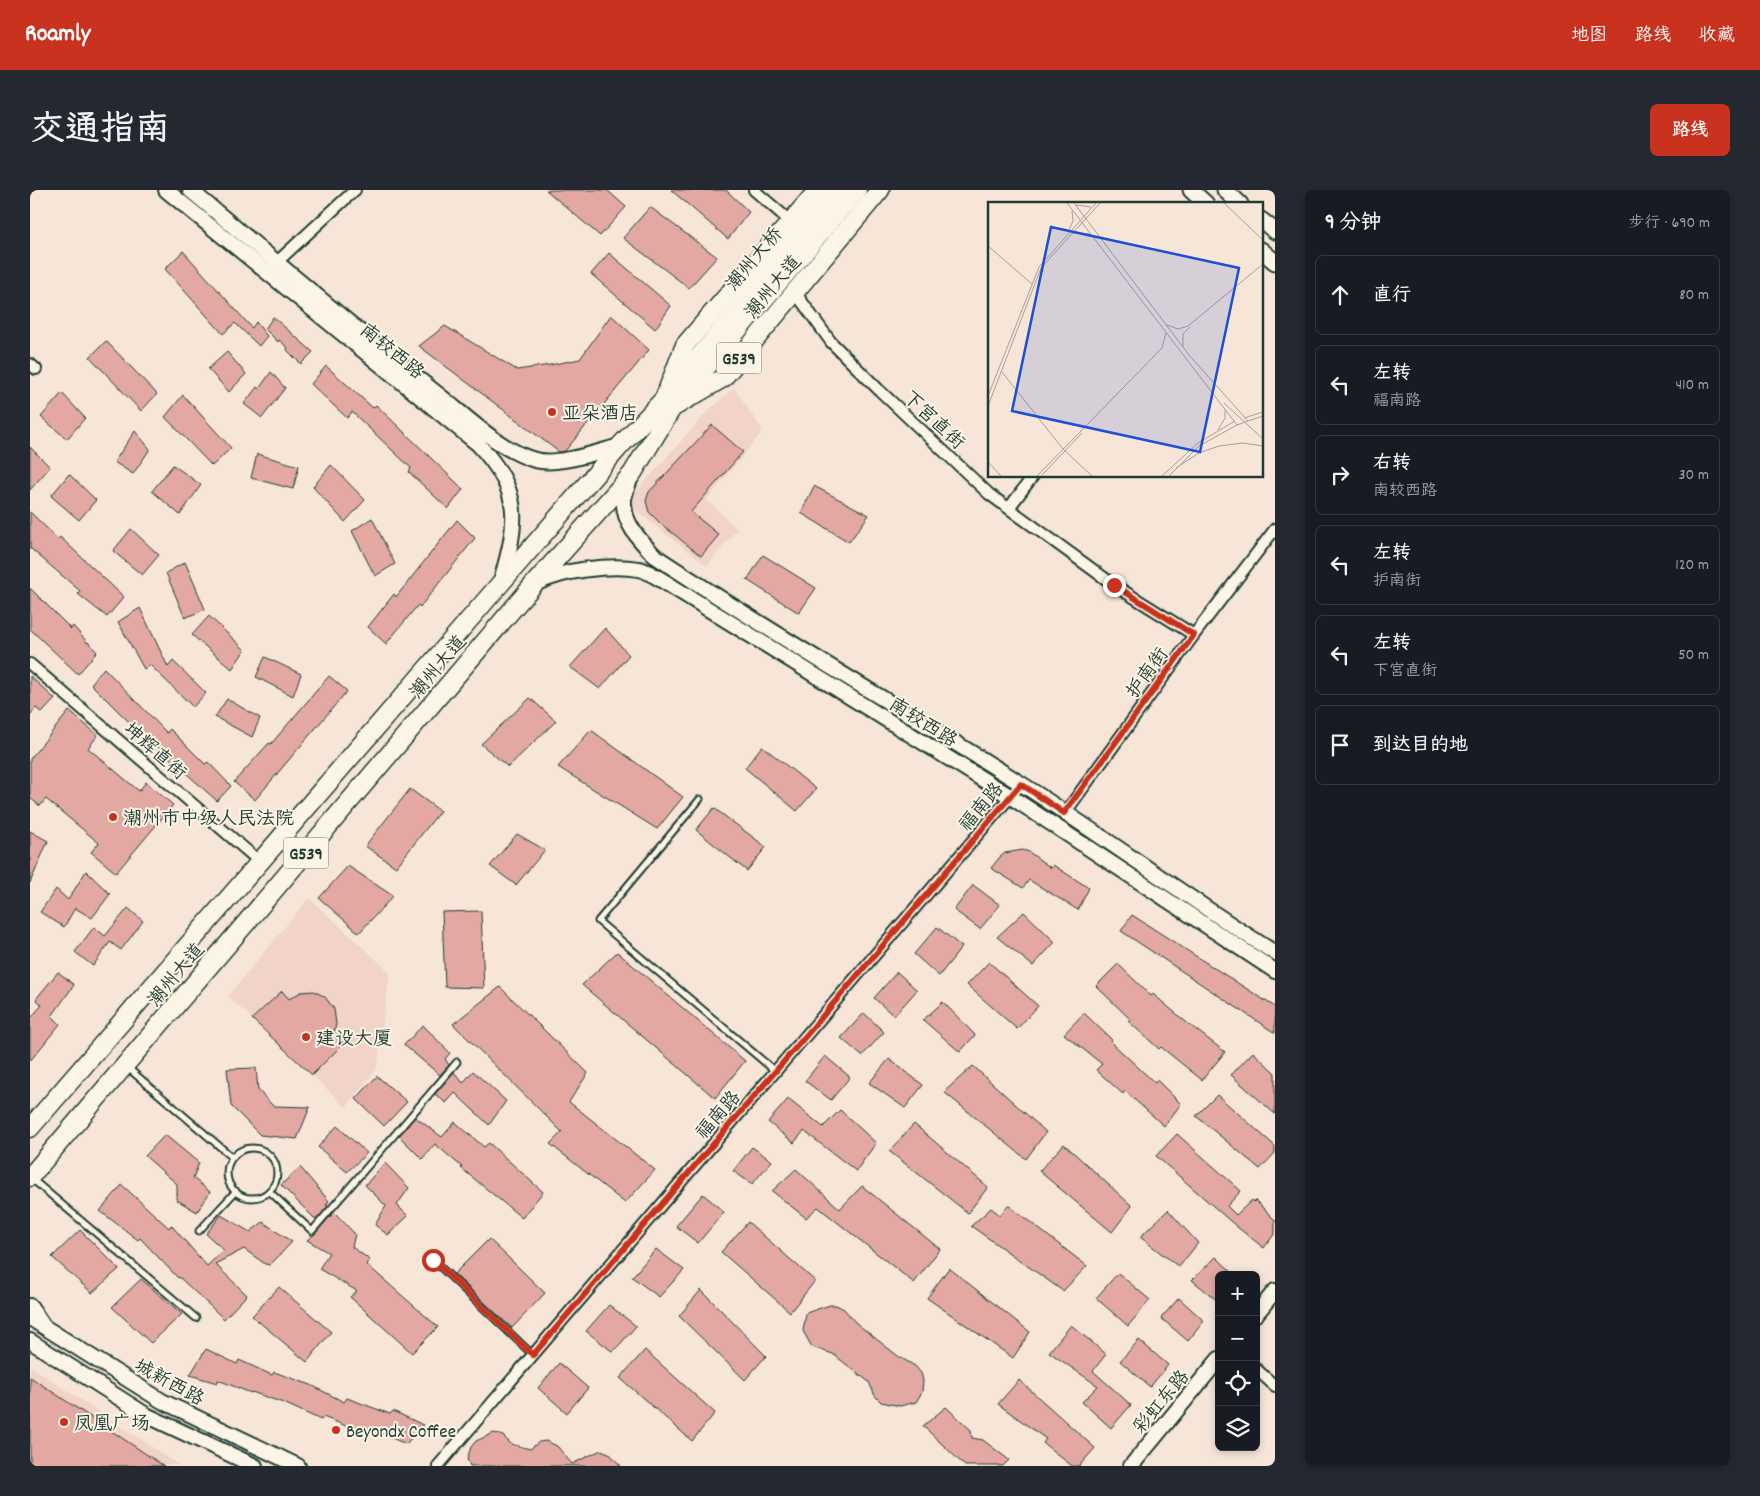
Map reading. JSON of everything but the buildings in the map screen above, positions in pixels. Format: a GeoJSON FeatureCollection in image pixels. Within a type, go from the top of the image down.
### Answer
{"type":"FeatureCollection","features":[{"type":"Feature","properties":{"kind":"highway","name":"潮州大道"},"geometry":{"type":"LineString","coordinates":[[30,1177],[534,584],[632,474],[668,404],[685,345],[818,190]]}},
{"type":"Feature","properties":{"kind":"highway","name":"潮州大桥"},"geometry":{"type":"LineString","coordinates":[[704,359],[838,190]]}},
{"type":"Feature","properties":{"kind":"highway","name":"潮州大桥"},"geometry":{"type":"LineString","coordinates":[[704,359],[857,190]]}},
{"type":"Feature","properties":{"kind":"highway","name":"潮州大道"},"geometry":{"type":"LineString","coordinates":[[30,1128],[620,446],[668,404],[723,378],[880,190]]}},
{"type":"Feature","properties":{"kind":"highway"},"geometry":{"type":"LineString","coordinates":[[668,404],[704,359]]}},
{"type":"Feature","properties":{"kind":"main road","name":"南较西路"},"geometry":{"type":"LineString","coordinates":[[166,190],[478,444],[488,455],[504,477],[513,505],[513,529],[500,584]]}},
{"type":"Feature","properties":{"kind":"main road","name":"南较西路"},"geometry":{"type":"LineString","coordinates":[[190,190],[365,337],[517,454],[537,461],[555,461],[620,446]]}},
{"type":"Feature","properties":{"kind":"main road"},"geometry":{"type":"LineString","coordinates":[[1191,190],[1204,202]]}},
{"type":"Feature","properties":{"kind":"main road"},"geometry":{"type":"LineString","coordinates":[[1225,190],[1238,202]]}},
{"type":"Feature","properties":{"kind":"main road"},"geometry":{"type":"LineString","coordinates":[[1262,221],[1275,231]]}},
{"type":"Feature","properties":{"kind":"main road"},"geometry":{"type":"LineString","coordinates":[[1262,251],[1275,262]]}},
{"type":"Feature","properties":{"kind":"main road","name":"南较西路"},"geometry":{"type":"LineString","coordinates":[[632,474],[624,499],[625,512],[631,527],[655,556],[1021,784],[1209,911],[1275,953]]}},
{"type":"Feature","properties":{"kind":"main road","name":"南较西路"},"geometry":{"type":"LineString","coordinates":[[534,584],[548,577],[583,570],[622,568],[640,569],[669,584],[1011,797],[1275,972]]}},
{"type":"Feature","properties":{"kind":"main road"},"geometry":{"type":"LineString","coordinates":[[1260,1309],[1275,1291]]}},
{"type":"Feature","properties":{"kind":"main road"},"geometry":{"type":"LineString","coordinates":[[30,1306],[44,1327]]}},
{"type":"Feature","properties":{"kind":"main road","name":"城新西路"},"geometry":{"type":"LineString","coordinates":[[30,1318],[162,1401],[298,1466]]}},
{"type":"Feature","properties":{"kind":"main road","name":"城新西路"},"geometry":{"type":"LineString","coordinates":[[32,1344],[146,1415],[255,1466]]}},
{"type":"Feature","properties":{"kind":"main road","name":"彩虹东路"},"geometry":{"type":"LineString","coordinates":[[1131,1466],[1217,1361]]}},
{"type":"Feature","properties":{"kind":"street"},"geometry":{"type":"LineString","coordinates":[[277,262],[355,190]]}},
{"type":"Feature","properties":{"kind":"street"},"geometry":{"type":"LineString","coordinates":[[754,190],[791,222]]}},
{"type":"Feature","properties":{"kind":"street","name":"下宫直街"},"geometry":{"type":"LineString","coordinates":[[795,292],[831,342],[989,494],[1114,585],[1194,635]]}},
{"type":"Feature","properties":{"kind":"street"},"geometry":{"type":"LineString","coordinates":[[1009,508],[1032,478]]}},
{"type":"Feature","properties":{"kind":"street","name":"护南街"},"geometry":{"type":"LineString","coordinates":[[1064,813],[1194,635],[1275,529]]}},
{"type":"Feature","properties":{"kind":"street","name":"坤辉直街"},"geometry":{"type":"LineString","coordinates":[[30,664],[260,862]]}},
{"type":"Feature","properties":{"kind":"street","name":"福南路"},"geometry":{"type":"LineString","coordinates":[[438,1466],[1021,784]]}},
{"type":"Feature","properties":{"kind":"street"},"geometry":{"type":"LineString","coordinates":[[1260,1373],[1275,1386]]}},
{"type":"Feature","properties":{"kind":"lane"},"geometry":{"type":"LineString","coordinates":[[700,799],[598,921],[776,1072]]}},
{"type":"Feature","properties":{"kind":"lane"},"geometry":{"type":"LineString","coordinates":[[269,1191],[312,1231],[457,1062]]}},
{"type":"Feature","properties":{"kind":"lane"},"geometry":{"type":"LineString","coordinates":[[125,1066],[232,1157]]}},
{"type":"Feature","properties":{"kind":"lane"},"geometry":{"type":"LineString","coordinates":[[254,1147],[262,1149],[269,1154],[277,1168],[277,1177],[269,1191],[262,1196],[254,1198],[246,1197],[236,1191],[228,1181],[227,1173],[232,1157],[246,1148],[254,1147]]}},
{"type":"Feature","properties":{"kind":"lane"},"geometry":{"type":"LineString","coordinates":[[30,1177],[196,1318]]}},
{"type":"Feature","properties":{"kind":"lane"},"geometry":{"type":"LineString","coordinates":[[199,1231],[236,1191]]}},
{"type":"Feature","properties":{"kind":"lane"},"geometry":{"type":"LineString","coordinates":[[433,1260],[533,1355]]}},
{"type":"Feature","properties":{"kind":"shaded area"},"geometry":{"type":"Polygon","coordinates":[[[734,388],[763,431],[707,500],[737,529],[707,566],[626,503],[706,413],[734,388]]]}},
{"type":"Feature","properties":{"kind":"shaded area","name":"建设大厦"},"geometry":{"type":"Polygon","coordinates":[[[309,898],[390,972],[377,1068],[346,1107],[228,996],[309,898]]]}},
{"type":"Feature","properties":{"kind":"shaded area","name":"凤凰广场"},"geometry":{"type":"Polygon","coordinates":[[[30,1367],[33,1368],[179,1465],[30,1466],[30,1367]]]}},
{"type":"Feature","properties":{"kind":"place","name":"亚朵酒店"},"geometry":{"type":"Point","coordinates":[552,412]}},
{"type":"Feature","properties":{"kind":"place","name":"潮州市中级人民法院"},"geometry":{"type":"Point","coordinates":[113,817]}},
{"type":"Feature","properties":{"kind":"place","name":"建设大厦"},"geometry":{"type":"Point","coordinates":[306,1037]}},
{"type":"Feature","properties":{"kind":"place","name":"凤凰广场"},"geometry":{"type":"Point","coordinates":[64,1422]}},
{"type":"Feature","properties":{"kind":"place","name":"Beyondx Coffee"},"geometry":{"type":"Point","coordinates":[336,1430]}},
{"type":"Feature","properties":{"kind":"route"},"geometry":{"type":"LineString","coordinates":[[433,1260],[533,1355],[1021,784],[1064,813],[1194,635],[1114,585]]}}]}
